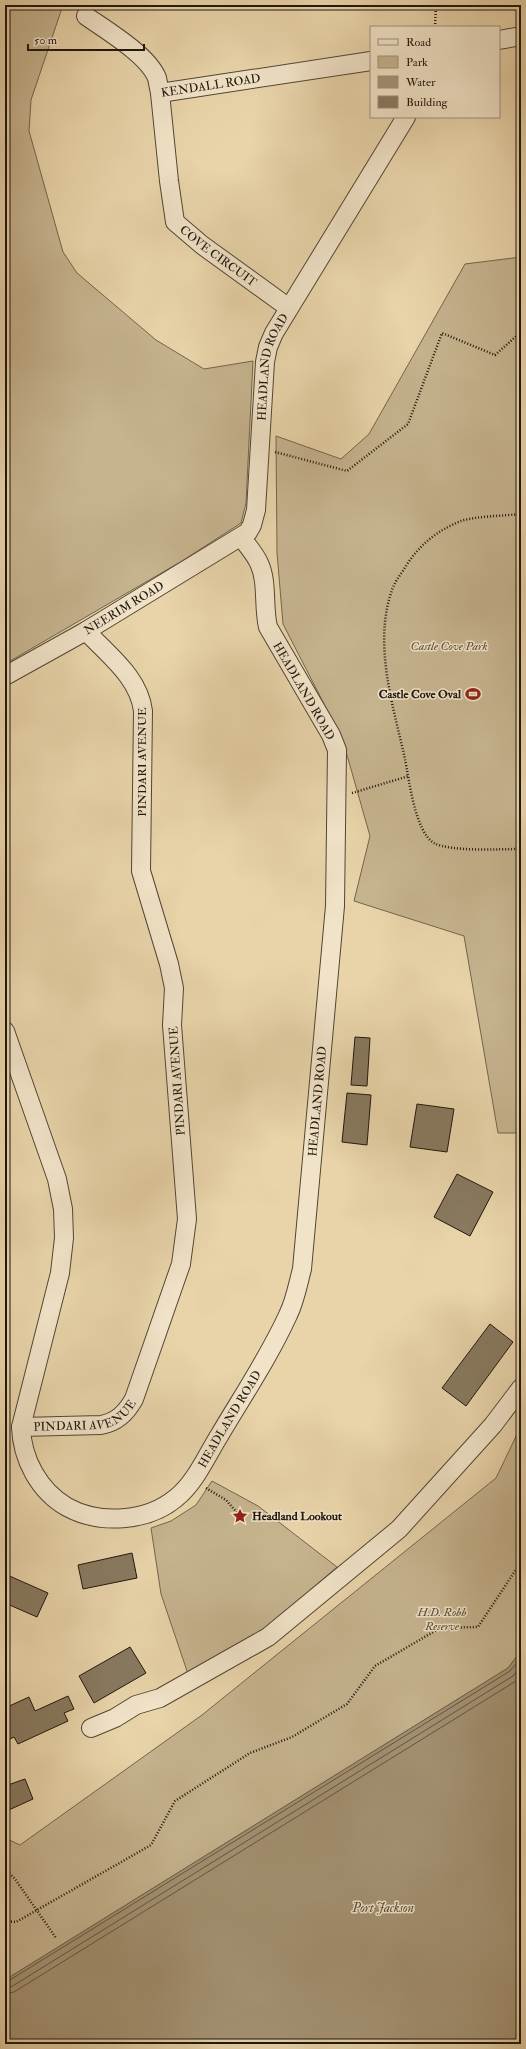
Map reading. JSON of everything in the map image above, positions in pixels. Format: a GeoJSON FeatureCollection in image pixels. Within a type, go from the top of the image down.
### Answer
{"type":"FeatureCollection","features":[{"type":"Feature","properties":{"kind":"street","name":"KENDALL ROAD"},"geometry":{"type":"LineString","coordinates":[[86,16],[122,40],[145,62],[156,77],[160,93],[370,61]]}},
{"type":"Feature","properties":{"kind":"street"},"geometry":{"type":"LineString","coordinates":[[500,40],[521,36]]}},
{"type":"Feature","properties":{"kind":"street","name":"COVE CIRCUIT"},"geometry":{"type":"LineString","coordinates":[[160,93],[169,181],[176,222],[208,250],[289,308]]}},
{"type":"Feature","properties":{"kind":"street","name":"HEADLAND ROAD"},"geometry":{"type":"LineString","coordinates":[[5,1031],[57,1179],[63,1210],[64,1238],[60,1273],[21,1427],[26,1457],[40,1482],[60,1503],[86,1516],[113,1519],[156,1511],[177,1498],[192,1479],[254,1378],[288,1315],[302,1269],[335,906],[338,794],[337,750],[331,735],[271,632],[266,616],[261,569],[258,561],[241,537],[252,525],[256,510],[265,362],[268,347],[274,333],[405,118]]}},
{"type":"Feature","properties":{"kind":"street","name":"NEERIM ROAD"},"geometry":{"type":"LineString","coordinates":[[5,676],[86,631],[241,537]]}},
{"type":"Feature","properties":{"kind":"street","name":"PINDARI AVENUE"},"geometry":{"type":"LineString","coordinates":[[21,1427],[102,1425],[111,1423],[128,1409],[134,1399],[181,1264],[186,1237],[187,1212],[172,1025],[174,988],[169,964],[141,871],[142,699],[136,687],[127,675],[86,631]]}},
{"type":"Feature","properties":{"kind":"street"},"geometry":{"type":"LineString","coordinates":[[91,1728],[115,1718],[136,1705],[160,1698],[268,1637],[398,1529],[493,1425],[521,1388]]}},
{"type":"Feature","properties":{"kind":"path"},"geometry":{"type":"LineString","coordinates":[[435,26],[436,5]]}},
{"type":"Feature","properties":{"kind":"path"},"geometry":{"type":"LineString","coordinates":[[274,451],[347,471],[408,424],[442,333],[495,355],[521,332]]}},
{"type":"Feature","properties":{"kind":"path"},"geometry":{"type":"LineString","coordinates":[[521,514],[463,521],[443,529],[425,543],[411,559],[392,588],[384,620],[384,644],[389,687],[409,776],[416,816],[427,835],[434,843],[454,848],[521,849]]}},
{"type":"Feature","properties":{"kind":"path"},"geometry":{"type":"LineString","coordinates":[[338,794],[350,793],[409,776]]}},
{"type":"Feature","properties":{"kind":"path"},"geometry":{"type":"LineString","coordinates":[[192,1479],[226,1500],[240,1516]]}},
{"type":"Feature","properties":{"kind":"path"},"geometry":{"type":"LineString","coordinates":[[5,1921],[16,1922],[151,1845],[175,1801],[250,1753],[292,1737],[347,1704],[375,1666],[440,1628],[478,1627],[521,1562]]}},
{"type":"Feature","properties":{"kind":"path"},"geometry":{"type":"LineString","coordinates":[[5,1869],[15,1879],[56,1938]]}},
{"type":"Feature","properties":{"kind":"green space"},"geometry":{"type":"Polygon","coordinates":[[[5,5],[63,5],[31,100],[29,131],[63,252],[77,273],[156,340],[204,369],[253,361],[246,503],[241,523],[182,561],[5,664],[5,5]]]}},
{"type":"Feature","properties":{"kind":"green space","name":"Castle Cove Park"},"geometry":{"type":"Polygon","coordinates":[[[521,257],[521,1133],[498,1133],[464,936],[354,901],[370,836],[343,741],[283,624],[277,553],[276,436],[341,459],[369,434],[465,264],[521,257]]]}},
{"type":"Feature","properties":{"kind":"green space","name":"H.D. Robb Reserve"},"geometry":{"type":"Polygon","coordinates":[[[521,1426],[521,1651],[508,1668],[5,1980],[5,1838],[20,1845],[202,1715],[496,1478],[521,1426]]]}},
{"type":"Feature","properties":{"kind":"green space"},"geometry":{"type":"Polygon","coordinates":[[[212,1481],[258,1506],[337,1567],[262,1632],[188,1674],[161,1594],[151,1528],[171,1521],[196,1505],[212,1481]]]}},
{"type":"Feature","properties":{"kind":"water","name":"Port Jackson"},"geometry":{"type":"Polygon","coordinates":[[[521,1651],[521,2044],[5,2044],[5,1980],[508,1668],[521,1651]]]}},
{"type":"Feature","properties":{"kind":"building"},"geometry":{"type":"Polygon","coordinates":[[[355,1037],[370,1038],[367,1086],[351,1085],[355,1037]]]}},
{"type":"Feature","properties":{"kind":"building"},"geometry":{"type":"Polygon","coordinates":[[[347,1093],[371,1095],[367,1145],[342,1142],[347,1093]]]}},
{"type":"Feature","properties":{"kind":"building"},"geometry":{"type":"Polygon","coordinates":[[[417,1104],[454,1109],[447,1152],[410,1147],[417,1104]]]}},
{"type":"Feature","properties":{"kind":"building"},"geometry":{"type":"Polygon","coordinates":[[[457,1174],[493,1192],[470,1236],[434,1217],[457,1174]]]}},
{"type":"Feature","properties":{"kind":"building"},"geometry":{"type":"Polygon","coordinates":[[[490,1324],[513,1342],[466,1406],[442,1388],[490,1324]]]}},
{"type":"Feature","properties":{"kind":"building"},"geometry":{"type":"Polygon","coordinates":[[[132,1553],[137,1578],[83,1589],[78,1565],[132,1553]]]}},
{"type":"Feature","properties":{"kind":"building"},"geometry":{"type":"Polygon","coordinates":[[[5,1574],[48,1593],[37,1617],[5,1603],[5,1574]]]}},
{"type":"Feature","properties":{"kind":"building"},"geometry":{"type":"Polygon","coordinates":[[[130,1647],[146,1673],[94,1703],[79,1676],[130,1647]]]}},
{"type":"Feature","properties":{"kind":"building"},"geometry":{"type":"Polygon","coordinates":[[[68,1696],[74,1709],[64,1713],[68,1721],[18,1744],[14,1737],[8,1740],[5,1734],[5,1708],[29,1697],[35,1711],[68,1696]]]}},
{"type":"Feature","properties":{"kind":"building"},"geometry":{"type":"Polygon","coordinates":[[[25,1779],[33,1799],[5,1813],[5,1786],[25,1779]]]}},
{"type":"Feature","properties":{"kind":"place","name":"Castle Cove Oval"},"geometry":{"type":"Point","coordinates":[473,694]}},
{"type":"Feature","properties":{"kind":"place","name":"Headland Lookout"},"geometry":{"type":"Point","coordinates":[240,1516]}}]}
